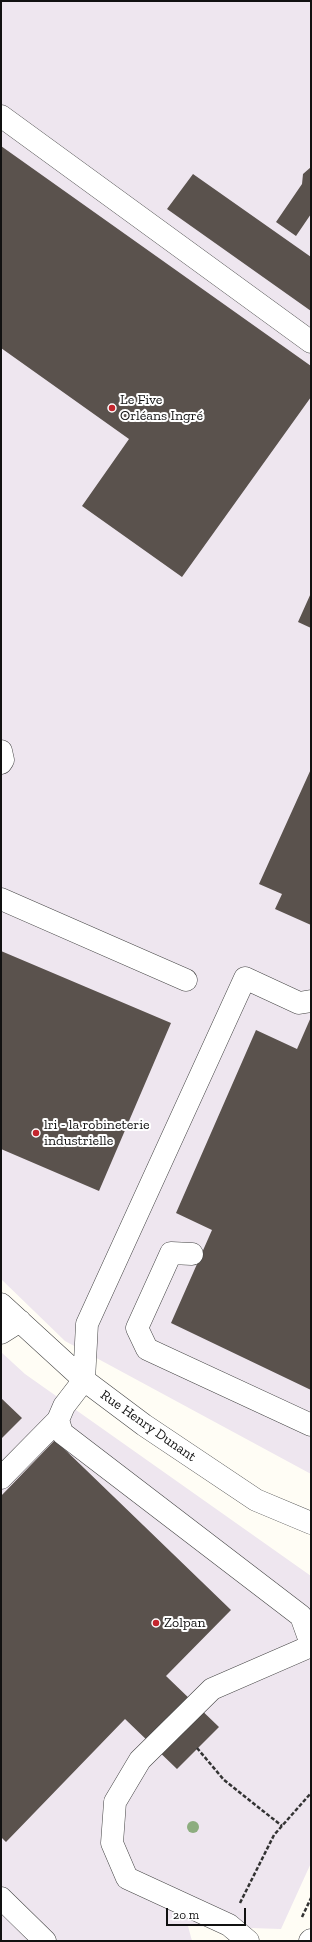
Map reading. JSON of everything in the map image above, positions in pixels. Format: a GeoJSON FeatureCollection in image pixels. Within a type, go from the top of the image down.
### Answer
{"type":"FeatureCollection","features":[{"type":"Feature","properties":{"kind":"street"},"geometry":{"type":"LineString","coordinates":[[1,116],[311,342]]}},
{"type":"Feature","properties":{"kind":"street"},"geometry":{"type":"LineString","coordinates":[[1,751],[3,760],[1,763]]}},
{"type":"Feature","properties":{"kind":"street"},"geometry":{"type":"LineString","coordinates":[[1,899],[186,980]]}},
{"type":"Feature","properties":{"kind":"street"},"geometry":{"type":"LineString","coordinates":[[1,1478],[58,1420],[64,1406],[84,1380],[87,1324],[245,978],[299,1003],[311,1002]]}},
{"type":"Feature","properties":{"kind":"street"},"geometry":{"type":"LineString","coordinates":[[192,1254],[171,1253],[137,1328],[147,1349],[311,1424]]}},
{"type":"Feature","properties":{"kind":"street","name":"Rue Henry Dunant"},"geometry":{"type":"LineString","coordinates":[[1,1304],[84,1380],[144,1425],[256,1500],[311,1523]]}},
{"type":"Feature","properties":{"kind":"street"},"geometry":{"type":"LineString","coordinates":[[1,1333],[20,1321]]}},
{"type":"Feature","properties":{"kind":"street"},"geometry":{"type":"LineString","coordinates":[[58,1420],[62,1433],[301,1616],[311,1645],[212,1689],[140,1760],[115,1802],[112,1843],[127,1878],[229,1925],[248,1941]]}},
{"type":"Feature","properties":{"kind":"street"},"geometry":{"type":"LineString","coordinates":[[1,1898],[45,1941]]}},
{"type":"Feature","properties":{"kind":"path"},"geometry":{"type":"LineString","coordinates":[[197,1748],[224,1780],[282,1826]]}},
{"type":"Feature","properties":{"kind":"path"},"geometry":{"type":"LineString","coordinates":[[229,1925],[274,1835],[311,1793]]}},
{"type":"Feature","properties":{"kind":"shaded area"},"geometry":{"type":"Polygon","coordinates":[[[1,1],[311,1],[311,1474],[65,1341],[1,1279],[1,1]]]}},
{"type":"Feature","properties":{"kind":"shaded area"},"geometry":{"type":"Polygon","coordinates":[[[1,1352],[25,1374],[311,1576],[311,1863],[281,1929],[188,1926],[192,1941],[1,1941],[1,1352]]]}},
{"type":"Feature","properties":{"kind":"building","name":"Le Five Orléans Ingré"},"geometry":{"type":"Polygon","coordinates":[[[1,146],[311,366],[311,397],[182,577],[82,506],[129,439],[1,348],[1,146]]]}},
{"type":"Feature","properties":{"kind":"building"},"geometry":{"type":"Polygon","coordinates":[[[311,167],[311,214],[296,236],[276,222],[302,184],[303,174],[311,167]]]}},
{"type":"Feature","properties":{"kind":"building"},"geometry":{"type":"Polygon","coordinates":[[[193,174],[311,257],[311,311],[167,209],[193,174]]]}},
{"type":"Feature","properties":{"kind":"building"},"geometry":{"type":"Polygon","coordinates":[[[311,593],[311,628],[298,622],[311,593]]]}},
{"type":"Feature","properties":{"kind":"building"},"geometry":{"type":"Polygon","coordinates":[[[311,769],[311,925],[275,909],[282,894],[259,884],[311,769]]]}},
{"type":"Feature","properties":{"kind":"building"},"geometry":{"type":"Polygon","coordinates":[[[1,951],[171,1023],[99,1191],[1,1149],[1,951]]]}},
{"type":"Feature","properties":{"kind":"building"},"geometry":{"type":"Polygon","coordinates":[[[311,1017],[311,1390],[171,1323],[212,1230],[176,1213],[256,1030],[297,1049],[311,1017]]]}},
{"type":"Feature","properties":{"kind":"building"},"geometry":{"type":"Polygon","coordinates":[[[1,1398],[22,1418],[1,1439],[1,1398]]]}},
{"type":"Feature","properties":{"kind":"building"},"geometry":{"type":"Polygon","coordinates":[[[55,1440],[231,1610],[166,1676],[219,1727],[177,1769],[125,1719],[6,1842],[1,1837],[1,1496],[55,1440]]]}},
{"type":"Feature","properties":{"kind":"place","name":"Le Five Orléans Ingré"},"geometry":{"type":"Point","coordinates":[112,408]}},
{"type":"Feature","properties":{"kind":"place","name":"lri - la robineterie industrielle"},"geometry":{"type":"Point","coordinates":[36,1133]}},
{"type":"Feature","properties":{"kind":"place","name":"Zolpan"},"geometry":{"type":"Point","coordinates":[156,1623]}}]}
